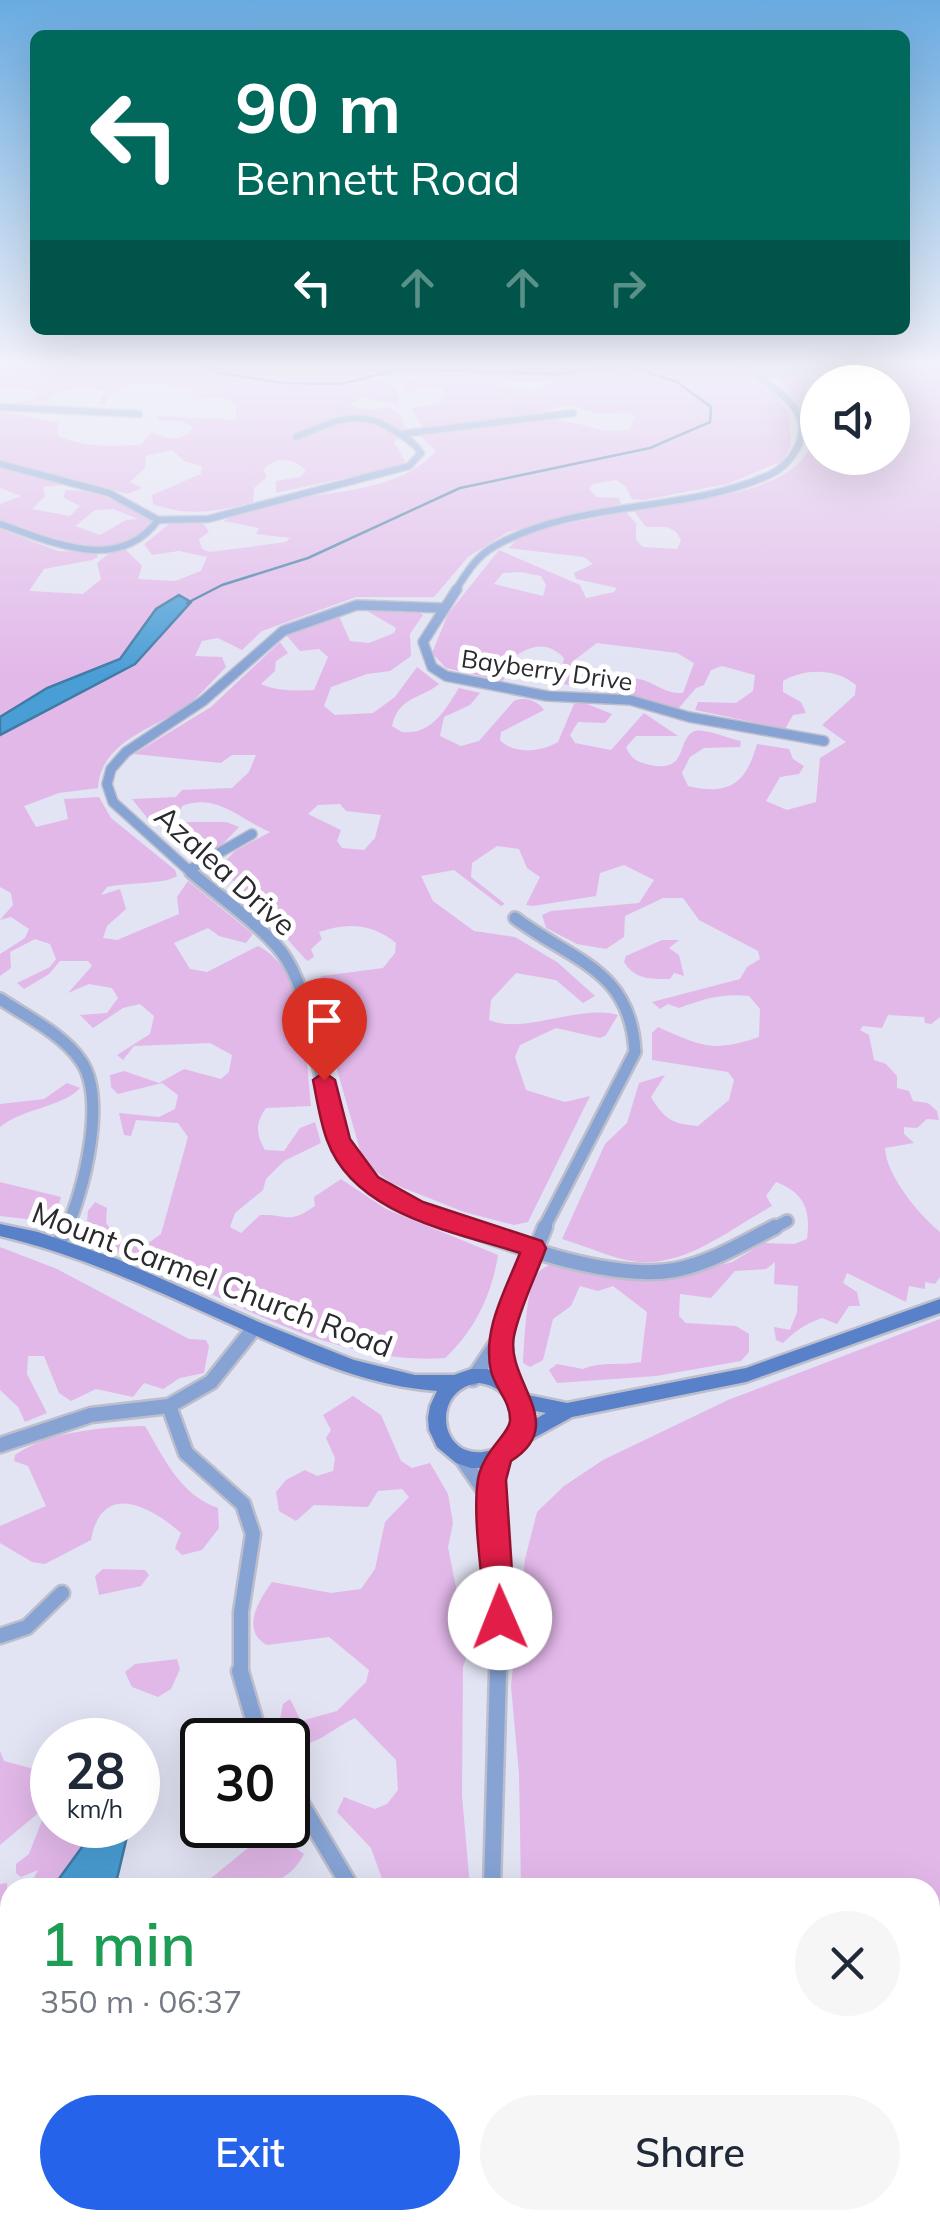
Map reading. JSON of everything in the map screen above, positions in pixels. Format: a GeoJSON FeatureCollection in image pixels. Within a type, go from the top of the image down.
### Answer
{"type":"FeatureCollection","features":[{"type":"Feature","properties":{"kind":"main road","name":"Mount Carmel Church Road"},"geometry":{"type":"LineString","coordinates":[[0,1230],[58,1244],[254,1328],[403,1383],[434,1412]]}},
{"type":"Feature","properties":{"kind":"main road"},"geometry":{"type":"LineString","coordinates":[[568,1410],[516,1396],[487,1379],[466,1380],[447,1390],[434,1412],[438,1436],[458,1454],[472,1458],[500,1454],[520,1436],[568,1410],[746,1374],[940,1306]]}},
{"type":"Feature","properties":{"kind":"main road","name":"Mount Carmel Church Road"},"geometry":{"type":"LineString","coordinates":[[403,1383],[466,1380]]}},
{"type":"Feature","properties":{"kind":"main road"},"geometry":{"type":"LineString","coordinates":[[516,1396],[524,1425],[520,1436]]}},
{"type":"Feature","properties":{"kind":"street"},"geometry":{"type":"LineString","coordinates":[[13,467],[63,478],[146,508],[158,520],[208,520],[401,467]]}},
{"type":"Feature","properties":{"kind":"street","name":"Bayberry Drive"},"geometry":{"type":"LineString","coordinates":[[785,467],[735,486],[565,520],[506,539],[472,564],[423,642],[432,667],[446,676],[547,696],[630,700],[688,717],[824,741]]}},
{"type":"Feature","properties":{"kind":"street"},"geometry":{"type":"LineString","coordinates":[[0,524],[63,548],[101,550],[139,540],[158,520]]}},
{"type":"Feature","properties":{"kind":"street","name":"Azalea Drive"},"geometry":{"type":"LineString","coordinates":[[443,608],[380,603],[332,611],[298,623],[262,645],[203,701],[118,760],[107,784],[113,802],[276,946],[294,972],[308,1009],[339,1142],[359,1174],[383,1193],[414,1209],[534,1248],[654,1272],[699,1264],[787,1221]]}},
{"type":"Feature","properties":{"kind":"street"},"geometry":{"type":"LineString","coordinates":[[189,870],[252,834]]}},
{"type":"Feature","properties":{"kind":"street"},"geometry":{"type":"LineString","coordinates":[[466,1380],[500,1338],[534,1248],[635,1052],[636,1029],[612,982],[588,960],[530,931],[515,918]]}},
{"type":"Feature","properties":{"kind":"street"},"geometry":{"type":"LineString","coordinates":[[0,999],[66,1045],[95,1086],[95,1115],[75,1214],[58,1244]]}},
{"type":"Feature","properties":{"kind":"street"},"geometry":{"type":"LineString","coordinates":[[0,1445],[91,1414],[168,1406],[211,1382],[254,1328]]}},
{"type":"Feature","properties":{"kind":"street"},"geometry":{"type":"LineString","coordinates":[[500,1338],[504,1374],[516,1396]]}},
{"type":"Feature","properties":{"kind":"street"},"geometry":{"type":"LineString","coordinates":[[168,1406],[186,1452],[243,1504],[249,1516],[253,1534],[238,1651],[245,1702],[251,1718]]}},
{"type":"Feature","properties":{"kind":"street"},"geometry":{"type":"LineString","coordinates":[[458,1454],[490,1499]]}},
{"type":"Feature","properties":{"kind":"street"},"geometry":{"type":"LineString","coordinates":[[492,1878],[500,1578],[490,1499],[500,1454]]}},
{"type":"Feature","properties":{"kind":"street"},"geometry":{"type":"LineString","coordinates":[[0,1636],[38,1620],[62,1593]]}},
{"type":"Feature","properties":{"kind":"street"},"geometry":{"type":"LineString","coordinates":[[310,1819],[345,1878]]}},
{"type":"Feature","properties":{"kind":"shaded area"},"geometry":{"type":"Polygon","coordinates":[[[23,467],[145,467],[130,482],[142,488],[128,494],[23,467]]]}},
{"type":"Feature","properties":{"kind":"shaded area"},"geometry":{"type":"Polygon","coordinates":[[[202,467],[267,467],[266,478],[254,488],[253,502],[191,512],[153,504],[152,495],[201,474],[202,467]]]}},
{"type":"Feature","properties":{"kind":"shaded area"},"geometry":{"type":"Polygon","coordinates":[[[302,467],[396,467],[276,493],[276,481],[300,477],[306,470],[302,467]]]}},
{"type":"Feature","properties":{"kind":"shaded area"},"geometry":{"type":"Polygon","coordinates":[[[768,467],[727,484],[644,500],[632,499],[626,487],[616,480],[593,484],[589,489],[596,497],[619,498],[621,504],[508,532],[468,557],[434,597],[356,597],[262,631],[242,650],[218,638],[202,641],[195,656],[222,657],[226,667],[198,696],[117,749],[107,760],[98,788],[59,793],[24,806],[36,827],[68,819],[64,799],[99,797],[111,818],[175,870],[177,876],[163,881],[107,887],[101,895],[120,889],[126,909],[107,926],[103,938],[117,940],[179,914],[177,897],[188,881],[253,934],[246,943],[219,936],[208,928],[174,943],[190,969],[207,972],[258,946],[287,974],[301,1017],[311,1106],[266,1108],[258,1134],[265,1150],[284,1151],[300,1128],[315,1122],[321,1143],[284,1161],[266,1179],[263,1190],[235,1213],[230,1227],[241,1233],[260,1215],[299,1215],[315,1206],[314,1197],[341,1179],[386,1209],[498,1255],[480,1311],[445,1358],[399,1357],[310,1336],[96,1244],[86,1232],[88,1211],[95,1202],[107,1208],[106,1223],[119,1240],[144,1246],[161,1234],[188,1137],[178,1123],[136,1120],[131,1136],[124,1135],[119,1113],[159,1117],[175,1109],[178,1095],[162,1083],[118,1094],[111,1087],[110,1075],[124,1071],[159,1083],[184,1069],[221,1079],[229,1072],[232,1055],[210,1043],[134,1046],[123,1060],[117,1055],[150,1034],[154,1016],[140,1004],[123,1008],[93,1028],[80,1015],[107,1013],[118,998],[112,988],[89,984],[68,993],[92,966],[88,961],[60,961],[49,974],[24,989],[17,983],[50,967],[56,959],[50,944],[35,939],[10,952],[11,968],[0,976],[0,954],[25,938],[29,929],[11,917],[0,920],[13,905],[11,893],[0,887],[0,529],[58,551],[96,553],[98,557],[44,569],[29,591],[83,594],[101,579],[97,563],[111,552],[126,550],[142,566],[138,579],[175,581],[201,571],[207,557],[179,551],[152,555],[144,544],[172,522],[203,523],[209,532],[199,539],[202,549],[210,552],[286,542],[290,538],[256,534],[259,528],[224,521],[249,509],[363,488],[415,469],[768,467]]]}},
{"type":"Feature","properties":{"kind":"shaded area"},"geometry":{"type":"Polygon","coordinates":[[[795,467],[800,467],[800,475],[910,475],[910,467],[940,467],[940,1017],[931,1024],[925,1023],[924,1017],[888,1015],[882,1028],[863,1026],[860,1030],[869,1035],[874,1060],[886,1064],[897,1076],[897,1088],[909,1091],[913,1101],[928,1103],[937,1111],[939,1120],[927,1119],[917,1128],[904,1127],[904,1134],[914,1143],[885,1148],[891,1170],[905,1194],[940,1232],[940,1277],[935,1284],[925,1282],[925,1289],[909,1286],[906,1302],[847,1273],[843,1283],[857,1292],[860,1306],[849,1306],[837,1324],[822,1318],[810,1323],[783,1343],[776,1340],[774,1327],[790,1330],[797,1312],[798,1286],[774,1284],[775,1262],[766,1269],[735,1271],[711,1298],[680,1294],[679,1316],[686,1323],[736,1326],[749,1334],[749,1352],[741,1361],[656,1376],[557,1383],[549,1370],[557,1364],[583,1369],[641,1362],[647,1312],[613,1286],[598,1291],[580,1286],[571,1306],[553,1319],[543,1360],[530,1367],[523,1363],[529,1295],[536,1275],[554,1262],[658,1280],[732,1262],[764,1243],[794,1244],[807,1239],[804,1203],[776,1182],[766,1196],[772,1206],[708,1244],[674,1258],[638,1262],[562,1239],[605,1144],[627,1123],[639,1083],[665,1075],[651,1097],[660,1111],[682,1124],[698,1126],[729,1100],[734,1080],[728,1072],[652,1060],[652,1033],[658,1027],[707,1045],[743,1042],[759,1037],[760,1009],[749,996],[740,995],[679,1008],[668,1004],[660,1009],[652,1002],[740,979],[747,967],[760,959],[758,951],[699,920],[683,898],[663,898],[625,916],[624,937],[606,949],[577,944],[546,928],[542,915],[551,911],[639,903],[654,880],[624,865],[600,873],[596,896],[533,906],[526,905],[540,877],[527,868],[519,849],[497,846],[472,863],[471,877],[505,904],[501,906],[454,870],[421,876],[433,901],[474,931],[515,937],[557,962],[595,996],[583,1003],[556,980],[516,973],[491,1000],[489,1020],[518,1024],[587,1013],[618,1015],[600,1038],[556,1028],[520,1045],[515,1057],[526,1090],[565,1102],[590,1096],[528,1222],[514,1225],[464,1212],[391,1183],[362,1157],[328,1038],[326,1014],[310,985],[322,976],[383,968],[395,953],[396,943],[369,929],[330,929],[319,932],[322,939],[311,949],[314,957],[307,961],[253,900],[218,869],[235,851],[270,832],[218,805],[182,806],[177,822],[226,822],[239,827],[217,850],[211,846],[196,856],[177,843],[170,825],[148,819],[132,799],[176,797],[182,790],[232,788],[249,772],[256,755],[232,755],[221,763],[134,754],[211,707],[280,642],[288,653],[276,661],[275,671],[261,684],[314,690],[328,657],[319,649],[300,651],[286,635],[339,616],[350,641],[369,643],[394,633],[396,628],[364,609],[416,610],[423,615],[410,634],[411,656],[390,671],[367,674],[331,687],[324,706],[335,715],[373,713],[395,697],[417,667],[439,684],[399,709],[392,726],[402,732],[430,725],[459,688],[480,693],[470,705],[444,717],[440,736],[461,746],[479,741],[514,701],[527,699],[544,710],[501,732],[500,740],[520,750],[536,750],[558,742],[574,704],[582,702],[612,714],[605,723],[578,722],[570,735],[575,743],[611,750],[644,713],[678,736],[636,736],[626,747],[638,761],[671,764],[689,735],[699,730],[741,741],[740,747],[704,748],[690,757],[682,773],[688,786],[715,789],[741,777],[757,744],[789,749],[793,759],[804,766],[799,774],[780,777],[766,801],[787,810],[816,802],[820,758],[846,742],[822,725],[855,695],[856,685],[840,675],[810,672],[783,681],[783,692],[801,702],[806,713],[793,715],[785,729],[695,710],[698,702],[736,703],[753,691],[755,675],[722,666],[711,670],[704,685],[696,688],[678,709],[621,692],[623,681],[638,679],[683,693],[694,663],[677,653],[597,643],[572,662],[597,680],[585,688],[558,683],[564,658],[547,647],[531,648],[500,666],[506,677],[502,681],[446,668],[432,653],[448,614],[499,550],[580,585],[586,598],[617,588],[576,579],[574,573],[593,564],[584,557],[508,548],[526,532],[626,512],[636,523],[636,540],[643,547],[677,549],[681,541],[675,532],[646,527],[633,510],[713,497],[773,480],[795,467]],[[520,572],[503,573],[494,584],[543,596],[546,585],[541,576],[520,572]],[[340,804],[318,805],[308,814],[341,830],[337,841],[342,848],[364,850],[375,838],[381,815],[346,811],[340,804]]]}},
{"type":"Feature","properties":{"kind":"shaded area"},"geometry":{"type":"Polygon","coordinates":[[[0,469],[70,484],[43,487],[45,496],[32,509],[70,516],[80,506],[63,497],[66,490],[89,491],[146,512],[152,521],[136,536],[119,544],[79,544],[0,520],[0,504],[21,496],[0,488],[0,469]],[[113,509],[95,510],[75,526],[100,535],[126,520],[138,519],[113,509]]]}},
{"type":"Feature","properties":{"kind":"shaded area"},"geometry":{"type":"Polygon","coordinates":[[[662,940],[679,940],[669,948],[679,955],[684,976],[674,973],[670,979],[644,977],[624,962],[626,956],[662,940]]]}},
{"type":"Feature","properties":{"kind":"shaded area"},"geometry":{"type":"Polygon","coordinates":[[[67,1083],[80,1088],[63,1100],[0,1127],[0,1104],[44,1099],[67,1083]]]}},
{"type":"Feature","properties":{"kind":"shaded area"},"geometry":{"type":"Polygon","coordinates":[[[0,1182],[61,1197],[54,1222],[0,1216],[0,1182]]]}},
{"type":"Feature","properties":{"kind":"shaded area"},"geometry":{"type":"Polygon","coordinates":[[[0,1247],[57,1269],[189,1339],[206,1340],[209,1346],[204,1373],[180,1378],[163,1389],[144,1383],[133,1397],[96,1389],[71,1401],[59,1393],[44,1356],[28,1356],[27,1374],[47,1413],[25,1422],[18,1407],[0,1390],[0,1247]]]}},
{"type":"Feature","properties":{"kind":"shaded area"},"geometry":{"type":"Polygon","coordinates":[[[940,1319],[940,1878],[521,1878],[519,1774],[511,1686],[525,1559],[537,1512],[564,1486],[603,1460],[728,1400],[940,1319]]]}},
{"type":"Feature","properties":{"kind":"shaded area"},"geometry":{"type":"Polygon","coordinates":[[[353,1396],[381,1415],[401,1461],[412,1468],[430,1463],[448,1494],[453,1523],[448,1547],[459,1603],[484,1625],[485,1634],[470,1647],[463,1667],[462,1796],[469,1878],[382,1878],[371,1848],[337,1812],[344,1797],[375,1809],[387,1804],[398,1790],[396,1760],[355,1718],[310,1742],[310,1718],[337,1711],[366,1682],[369,1670],[329,1637],[267,1645],[255,1631],[254,1615],[272,1582],[331,1593],[361,1589],[375,1569],[385,1522],[409,1497],[402,1489],[378,1491],[368,1507],[314,1505],[296,1521],[279,1511],[276,1492],[286,1480],[305,1470],[317,1476],[333,1471],[335,1458],[326,1438],[331,1430],[323,1415],[353,1396]]]}},
{"type":"Feature","properties":{"kind":"shaded area"},"geometry":{"type":"Polygon","coordinates":[[[145,1426],[183,1485],[218,1508],[219,1528],[202,1550],[182,1555],[175,1548],[181,1533],[155,1514],[128,1504],[116,1504],[105,1510],[91,1540],[45,1564],[32,1562],[0,1543],[0,1526],[46,1506],[28,1466],[14,1461],[15,1455],[60,1436],[145,1426]]]}},
{"type":"Feature","properties":{"kind":"shaded area"},"geometry":{"type":"Polygon","coordinates":[[[103,1569],[145,1570],[149,1575],[141,1586],[99,1595],[95,1576],[103,1569]]]}},
{"type":"Feature","properties":{"kind":"shaded area"},"geometry":{"type":"Polygon","coordinates":[[[177,1659],[180,1669],[171,1689],[158,1697],[132,1687],[125,1672],[135,1664],[177,1659]]]}},
{"type":"Feature","properties":{"kind":"shaded area"},"geometry":{"type":"Polygon","coordinates":[[[290,1699],[300,1718],[280,1718],[283,1704],[290,1699]]]}},
{"type":"Feature","properties":{"kind":"shaded area"},"geometry":{"type":"Polygon","coordinates":[[[0,1751],[4,1761],[30,1768],[30,1820],[0,1845],[0,1751]]]}},
{"type":"Feature","properties":{"kind":"shaded area"},"geometry":{"type":"Polygon","coordinates":[[[31,1848],[81,1848],[60,1878],[34,1878],[38,1870],[21,1877],[16,1873],[16,1864],[31,1848]]]}},
{"type":"Feature","properties":{"kind":"shaded area"},"geometry":{"type":"Polygon","coordinates":[[[248,1848],[296,1848],[304,1854],[282,1878],[211,1878],[248,1848]]]}},
{"type":"Feature","properties":{"kind":"water"},"geometry":{"type":"Polygon","coordinates":[[[179,595],[191,602],[135,664],[0,735],[0,717],[47,688],[120,659],[156,609],[179,595]]]}},
{"type":"Feature","properties":{"kind":"water"},"geometry":{"type":"Polygon","coordinates":[[[81,1848],[124,1848],[117,1878],[60,1878],[81,1848]]]}},
{"type":"Feature","properties":{"kind":"waterway"},"geometry":{"type":"LineString","coordinates":[[187,603],[222,585],[308,558],[460,488],[560,467]]}},
{"type":"Feature","properties":{"kind":"route"},"geometry":{"type":"LineString","coordinates":[[324,1080],[339,1142],[370,1184],[414,1209],[534,1248],[500,1338],[504,1374],[520,1401],[524,1425],[512,1446],[500,1454],[492,1480],[490,1499],[500,1578],[500,1618]]}}]}
